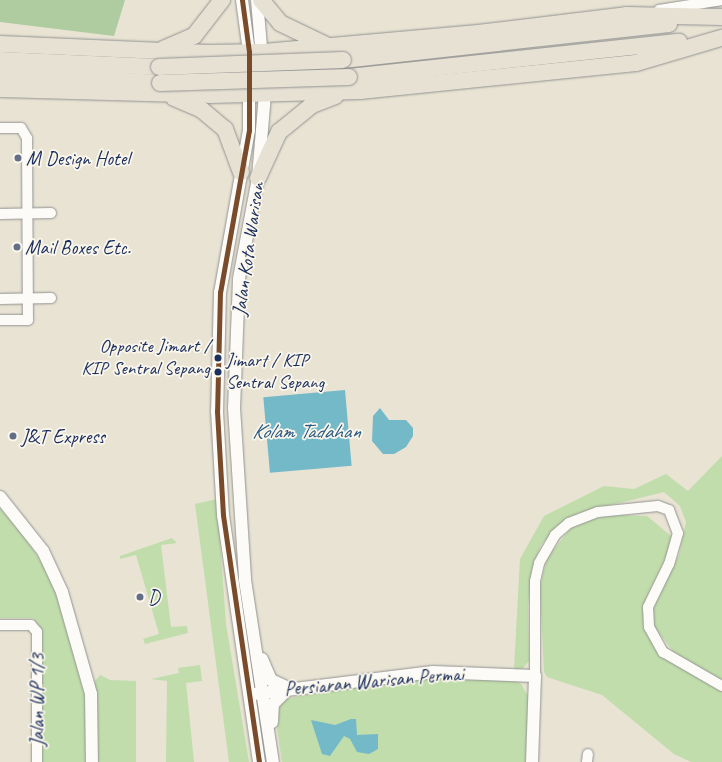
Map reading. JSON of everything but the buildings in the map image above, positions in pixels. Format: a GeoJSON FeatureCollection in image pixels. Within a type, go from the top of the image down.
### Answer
{"type":"FeatureCollection","features":[{"type":"Feature","properties":{"kind":"highway"},"geometry":{"type":"LineString","coordinates":[[145,51],[164,49],[194,36],[210,20],[222,0]]}},
{"type":"Feature","properties":{"kind":"highway"},"geometry":{"type":"LineString","coordinates":[[261,0],[280,23],[303,37],[329,46]]}},
{"type":"Feature","properties":{"kind":"highway"},"geometry":{"type":"LineString","coordinates":[[0,44],[145,51],[209,53],[256,52],[478,34],[626,15],[722,17]]}},
{"type":"Feature","properties":{"kind":"highway"},"geometry":{"type":"LineString","coordinates":[[0,74],[161,81],[722,17]]}},
{"type":"Feature","properties":{"kind":"highway"},"geometry":{"type":"LineString","coordinates":[[0,90],[161,81],[350,77],[722,38]]}},
{"type":"Feature","properties":{"kind":"highway"},"geometry":{"type":"LineString","coordinates":[[0,60],[161,81],[210,95],[311,93],[360,91],[636,63],[722,38]]}},
{"type":"Feature","properties":{"kind":"highway"},"geometry":{"type":"LineString","coordinates":[[308,48],[289,59],[288,71],[290,83],[311,93]]}},
{"type":"Feature","properties":{"kind":"highway"},"geometry":{"type":"LineString","coordinates":[[209,53],[225,62],[228,72],[226,84],[210,95]]}},
{"type":"Feature","properties":{"kind":"highway"},"geometry":{"type":"LineString","coordinates":[[161,81],[215,118],[230,135],[241,172]]}},
{"type":"Feature","properties":{"kind":"highway"},"geometry":{"type":"LineString","coordinates":[[258,178],[279,132],[295,118],[330,97],[360,91]]}},
{"type":"Feature","properties":{"kind":"street"},"geometry":{"type":"LineString","coordinates":[[242,0],[256,52]]}},
{"type":"Feature","properties":{"kind":"street"},"geometry":{"type":"LineString","coordinates":[[257,0],[256,52],[258,94]]}},
{"type":"Feature","properties":{"kind":"street"},"geometry":{"type":"LineString","coordinates":[[626,15],[722,0]]}},
{"type":"Feature","properties":{"kind":"street","name":"Jalan Kota Warisan"},"geometry":{"type":"LineString","coordinates":[[258,94],[241,172],[220,292],[217,411],[223,515],[247,695],[259,762]]}},
{"type":"Feature","properties":{"kind":"street","name":"Jalan Kota Warisan"},"geometry":{"type":"LineString","coordinates":[[258,94],[258,178],[239,279],[235,358],[245,580],[261,693],[273,762]]}},
{"type":"Feature","properties":{"kind":"street"},"geometry":{"type":"LineString","coordinates":[[0,128],[21,128],[27,138],[28,298],[28,320],[0,320]]}},
{"type":"Feature","properties":{"kind":"street"},"geometry":{"type":"LineString","coordinates":[[0,214],[51,213]]}},
{"type":"Feature","properties":{"kind":"street"},"geometry":{"type":"LineString","coordinates":[[0,299],[51,298]]}},
{"type":"Feature","properties":{"kind":"street"},"geometry":{"type":"LineString","coordinates":[[0,497],[42,550],[62,592],[91,694],[92,762]]}},
{"type":"Feature","properties":{"kind":"street"},"geometry":{"type":"LineString","coordinates":[[532,762],[535,676],[535,581],[538,563],[555,535],[569,523],[598,512],[658,506],[669,510],[678,533],[669,564],[648,607],[649,627],[663,652],[722,686]]}},
{"type":"Feature","properties":{"kind":"street"},"geometry":{"type":"LineString","coordinates":[[245,580],[252,602],[264,668],[271,680],[289,688],[273,704],[271,712],[273,762]]}},
{"type":"Feature","properties":{"kind":"street","name":"Jalan WP 1/3"},"geometry":{"type":"LineString","coordinates":[[0,625],[31,625],[38,638],[37,762]]}},
{"type":"Feature","properties":{"kind":"street","name":"Persiaran Warisan Permai"},"geometry":{"type":"LineString","coordinates":[[247,695],[289,688],[433,672],[535,676]]}},
{"type":"Feature","properties":{"kind":"green space"},"geometry":{"type":"Polygon","coordinates":[[[0,0],[125,0],[114,36],[0,22],[0,0]]]}},
{"type":"Feature","properties":{"kind":"green space"},"geometry":{"type":"Polygon","coordinates":[[[722,456],[722,680],[675,654],[653,625],[651,613],[679,555],[686,522],[680,506],[664,492],[579,513],[552,532],[541,545],[532,568],[528,606],[529,661],[522,669],[514,669],[520,559],[544,516],[604,486],[634,489],[666,474],[688,491],[722,456]]]}},
{"type":"Feature","properties":{"kind":"green space"},"geometry":{"type":"Polygon","coordinates":[[[217,499],[226,624],[249,762],[229,762],[195,504],[217,499]]]}},
{"type":"Feature","properties":{"kind":"green space"},"geometry":{"type":"Polygon","coordinates":[[[0,508],[27,540],[53,581],[86,697],[86,762],[41,762],[41,629],[33,618],[0,618],[0,508]]]}},
{"type":"Feature","properties":{"kind":"green space"},"geometry":{"type":"Polygon","coordinates":[[[616,515],[647,516],[671,536],[671,546],[646,598],[643,625],[659,653],[722,692],[722,762],[691,762],[674,754],[602,695],[547,677],[544,672],[540,587],[547,558],[570,529],[590,519],[616,515]]]}},
{"type":"Feature","properties":{"kind":"green space"},"geometry":{"type":"Polygon","coordinates":[[[172,538],[177,543],[161,545],[171,627],[187,626],[188,633],[145,644],[143,639],[159,634],[136,555],[120,559],[120,556],[172,538]]]}},
{"type":"Feature","properties":{"kind":"green space"},"geometry":{"type":"Polygon","coordinates":[[[200,665],[202,681],[186,683],[194,762],[166,762],[167,681],[151,679],[179,673],[178,668],[200,665]]]}},
{"type":"Feature","properties":{"kind":"green space"},"geometry":{"type":"Polygon","coordinates":[[[100,675],[110,680],[136,681],[136,762],[96,762],[95,681],[100,675]]]}},
{"type":"Feature","properties":{"kind":"green space"},"geometry":{"type":"Polygon","coordinates":[[[412,675],[512,678],[521,684],[528,696],[526,762],[282,762],[275,714],[285,699],[412,675]]]}},
{"type":"Feature","properties":{"kind":"water","name":"Kolam Tadahan"},"geometry":{"type":"Polygon","coordinates":[[[345,390],[352,466],[270,473],[263,397],[345,390]]]}},
{"type":"Feature","properties":{"kind":"water","name":"Kolam Tadahan"},"geometry":{"type":"Polygon","coordinates":[[[380,408],[389,420],[406,420],[413,428],[413,436],[406,447],[394,454],[383,454],[372,441],[373,416],[380,408]]]}},
{"type":"Feature","properties":{"kind":"water"},"geometry":{"type":"Polygon","coordinates":[[[351,719],[356,719],[357,735],[378,734],[378,749],[369,754],[357,752],[350,739],[344,736],[330,756],[322,754],[311,720],[335,725],[351,719]]]}},
{"type":"Feature","properties":{"kind":"transit line"},"geometry":{"type":"LineString","coordinates":[[242,0],[249,52],[249,130],[220,292],[217,411],[223,515],[259,762]]}},
{"type":"Feature","properties":{"kind":"place","name":"M Design Hotel"},"geometry":{"type":"Point","coordinates":[18,158]}},
{"type":"Feature","properties":{"kind":"place","name":"Mail Boxes Etc."},"geometry":{"type":"Point","coordinates":[17,247]}},
{"type":"Feature","properties":{"kind":"place","name":"Opposite Jimart / KIP Sentral Sepang"},"geometry":{"type":"Point","coordinates":[218,358]}},
{"type":"Feature","properties":{"kind":"place","name":"Jimart / KIP Sentral Sepang"},"geometry":{"type":"Point","coordinates":[218,372]}},
{"type":"Feature","properties":{"kind":"place","name":"J&T Express"},"geometry":{"type":"Point","coordinates":[13,436]}},
{"type":"Feature","properties":{"kind":"place","name":"D"},"geometry":{"type":"Point","coordinates":[140,597]}}]}
